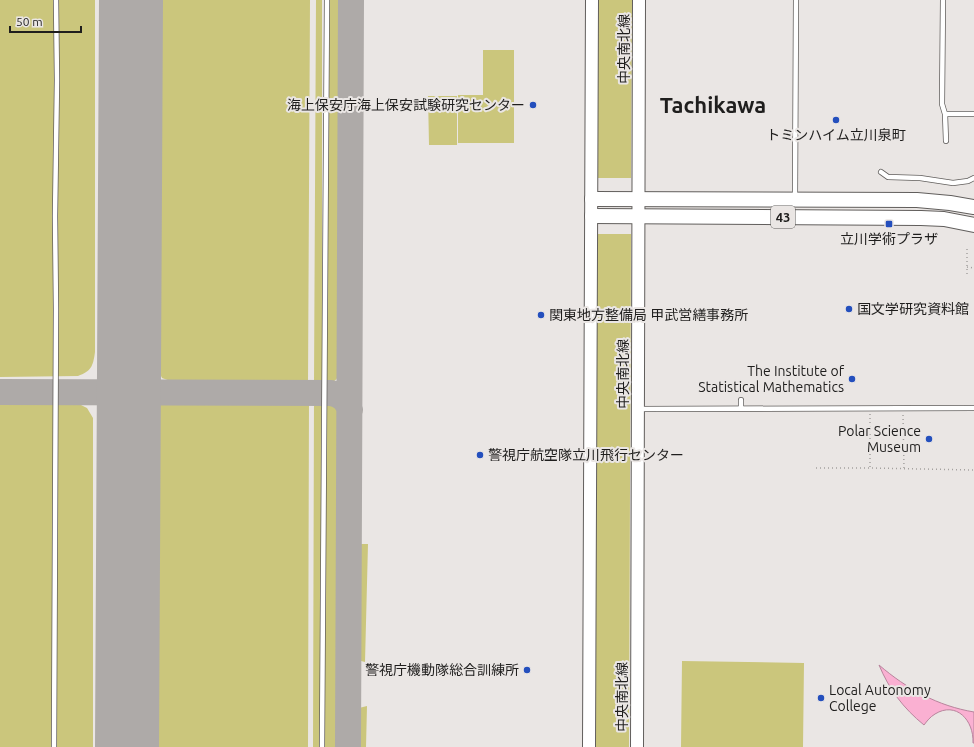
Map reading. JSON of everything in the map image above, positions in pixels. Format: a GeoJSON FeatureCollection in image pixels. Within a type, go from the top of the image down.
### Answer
{"type":"FeatureCollection","features":[{"type":"Feature","properties":{"kind":"main road"},"geometry":{"type":"LineString","coordinates":[[589,747],[592,0]]}},
{"type":"Feature","properties":{"kind":"main road","name":"中央南北線"},"geometry":{"type":"LineString","coordinates":[[637,747],[639,0]]}},
{"type":"Feature","properties":{"kind":"main road","name":"43"},"geometry":{"type":"LineString","coordinates":[[592,199],[933,201],[974,207]]}},
{"type":"Feature","properties":{"kind":"main road","name":"43"},"geometry":{"type":"LineString","coordinates":[[592,216],[921,218],[944,219],[974,225]]}},
{"type":"Feature","properties":{"kind":"lane"},"geometry":{"type":"LineString","coordinates":[[54,747],[56,309],[54,216],[57,80],[56,0]]}},
{"type":"Feature","properties":{"kind":"lane"},"geometry":{"type":"LineString","coordinates":[[322,747],[327,0]]}},
{"type":"Feature","properties":{"kind":"lane"},"geometry":{"type":"LineString","coordinates":[[795,200],[796,0]]}},
{"type":"Feature","properties":{"kind":"lane"},"geometry":{"type":"LineString","coordinates":[[943,0],[942,104],[945,114],[946,141]]}},
{"type":"Feature","properties":{"kind":"lane"},"geometry":{"type":"LineString","coordinates":[[945,114],[974,114]]}},
{"type":"Feature","properties":{"kind":"lane"},"geometry":{"type":"LineString","coordinates":[[881,172],[888,177],[920,178],[958,183],[974,178]]}},
{"type":"Feature","properties":{"kind":"lane"},"geometry":{"type":"LineString","coordinates":[[741,400],[741,408]]}},
{"type":"Feature","properties":{"kind":"lane"},"geometry":{"type":"LineString","coordinates":[[638,408],[974,408]]}},
{"type":"Feature","properties":{"kind":"path"},"geometry":{"type":"LineString","coordinates":[[966,274],[967,249]]}},
{"type":"Feature","properties":{"kind":"path"},"geometry":{"type":"LineString","coordinates":[[967,267],[974,268]]}},
{"type":"Feature","properties":{"kind":"path"},"geometry":{"type":"LineString","coordinates":[[870,408],[870,468]]}},
{"type":"Feature","properties":{"kind":"path"},"geometry":{"type":"LineString","coordinates":[[903,408],[904,469]]}},
{"type":"Feature","properties":{"kind":"path"},"geometry":{"type":"LineString","coordinates":[[816,468],[974,470]]}},
{"type":"Feature","properties":{"kind":"shaded area"},"geometry":{"type":"Polygon","coordinates":[[[0,0],[95,0],[95,352],[91,368],[78,376],[0,377],[0,0]]]}},
{"type":"Feature","properties":{"kind":"shaded area"},"geometry":{"type":"Polygon","coordinates":[[[159,0],[310,0],[308,383],[176,383],[162,378],[158,370],[159,0]]]}},
{"type":"Feature","properties":{"kind":"shaded area"},"geometry":{"type":"Polygon","coordinates":[[[316,0],[322,0],[322,383],[314,383],[316,0]]]}},
{"type":"Feature","properties":{"kind":"shaded area"},"geometry":{"type":"Polygon","coordinates":[[[328,0],[341,0],[340,370],[336,380],[327,383],[328,0]]]}},
{"type":"Feature","properties":{"kind":"shaded area"},"geometry":{"type":"Polygon","coordinates":[[[596,0],[632,0],[631,178],[596,178],[596,0]]]}},
{"type":"Feature","properties":{"kind":"shaded area"},"geometry":{"type":"Polygon","coordinates":[[[355,19],[363,19],[362,59],[354,59],[355,19]]]}},
{"type":"Feature","properties":{"kind":"shaded area"},"geometry":{"type":"Polygon","coordinates":[[[483,50],[514,50],[514,143],[458,143],[458,95],[483,95],[483,50]]]}},
{"type":"Feature","properties":{"kind":"shaded area"},"geometry":{"type":"Polygon","coordinates":[[[354,69],[363,69],[363,109],[354,109],[354,69]]]}},
{"type":"Feature","properties":{"kind":"shaded area"},"geometry":{"type":"Polygon","coordinates":[[[428,96],[457,96],[457,145],[429,145],[428,96]]]}},
{"type":"Feature","properties":{"kind":"shaded area"},"geometry":{"type":"Polygon","coordinates":[[[355,117],[363,117],[362,157],[354,157],[355,117]]]}},
{"type":"Feature","properties":{"kind":"shaded area"},"geometry":{"type":"Polygon","coordinates":[[[354,166],[363,166],[362,205],[354,205],[354,166]]]}},
{"type":"Feature","properties":{"kind":"shaded area"},"geometry":{"type":"Polygon","coordinates":[[[355,215],[362,215],[362,248],[354,248],[355,215]]]}},
{"type":"Feature","properties":{"kind":"shaded area"},"geometry":{"type":"Polygon","coordinates":[[[597,234],[631,234],[629,747],[594,747],[597,234]]]}},
{"type":"Feature","properties":{"kind":"shaded area"},"geometry":{"type":"Polygon","coordinates":[[[172,397],[309,397],[308,747],[157,747],[158,409],[162,401],[172,397]]]}},
{"type":"Feature","properties":{"kind":"shaded area"},"geometry":{"type":"Polygon","coordinates":[[[314,397],[322,397],[320,747],[313,747],[314,397]]]}},
{"type":"Feature","properties":{"kind":"shaded area"},"geometry":{"type":"Polygon","coordinates":[[[325,397],[335,400],[340,409],[339,747],[324,747],[325,397]]]}},
{"type":"Feature","properties":{"kind":"shaded area"},"geometry":{"type":"Polygon","coordinates":[[[0,403],[77,403],[87,408],[93,418],[93,747],[0,747],[0,403]]]}},
{"type":"Feature","properties":{"kind":"shaded area"},"geometry":{"type":"Polygon","coordinates":[[[356,544],[368,544],[365,662],[353,655],[356,544]]]}},
{"type":"Feature","properties":{"kind":"shaded area"},"geometry":{"type":"Polygon","coordinates":[[[682,661],[804,663],[803,747],[681,747],[682,661]]]}},
{"type":"Feature","properties":{"kind":"shaded area"},"geometry":{"type":"Polygon","coordinates":[[[879,665],[912,689],[936,701],[948,706],[974,712],[974,743],[973,735],[967,720],[957,711],[943,711],[933,715],[924,725],[897,698],[879,665]]]}},
{"type":"Feature","properties":{"kind":"shaded area"},"geometry":{"type":"Polygon","coordinates":[[[367,706],[366,747],[354,747],[354,714],[359,708],[367,706]]]}},
{"type":"Feature","properties":{"kind":"taxiway"},"geometry":{"type":"LineString","coordinates":[[348,747],[351,0]]}},
{"type":"Feature","properties":{"kind":"taxiway"},"geometry":{"type":"LineString","coordinates":[[0,392],[331,393],[343,398],[350,410]]}},
{"type":"Feature","properties":{"kind":"runway"},"geometry":{"type":"LineString","coordinates":[[127,747],[131,0]]}},
{"type":"Feature","properties":{"kind":"place","name":"海上保安庁海上保安試験研究センター"},"geometry":{"type":"Point","coordinates":[533,105]}},
{"type":"Feature","properties":{"kind":"place","name":"トミンハイム立川泉町"},"geometry":{"type":"Point","coordinates":[836,120]}},
{"type":"Feature","properties":{"kind":"place","name":"立川学術プラザ"},"geometry":{"type":"Point","coordinates":[889,224]}},
{"type":"Feature","properties":{"kind":"place","name":"国文学研究資料館"},"geometry":{"type":"Point","coordinates":[849,309]}},
{"type":"Feature","properties":{"kind":"place","name":"関東地方整備局 甲武営繕事務所"},"geometry":{"type":"Point","coordinates":[541,315]}},
{"type":"Feature","properties":{"kind":"place","name":"The Institute of Statistical Mathematics"},"geometry":{"type":"Point","coordinates":[852,379]}},
{"type":"Feature","properties":{"kind":"place","name":"Polar Science Museum"},"geometry":{"type":"Point","coordinates":[929,439]}},
{"type":"Feature","properties":{"kind":"place","name":"警視庁航空隊立川飛行センター"},"geometry":{"type":"Point","coordinates":[480,455]}},
{"type":"Feature","properties":{"kind":"place","name":"警視庁機動隊総合訓練所"},"geometry":{"type":"Point","coordinates":[527,670]}},
{"type":"Feature","properties":{"kind":"place","name":"Local Autonomy College"},"geometry":{"type":"Point","coordinates":[821,698]}},
{"type":"Feature","properties":{"kind":"district","name":"Tachikawa"},"geometry":{"type":"Point","coordinates":[713,105]}}]}
